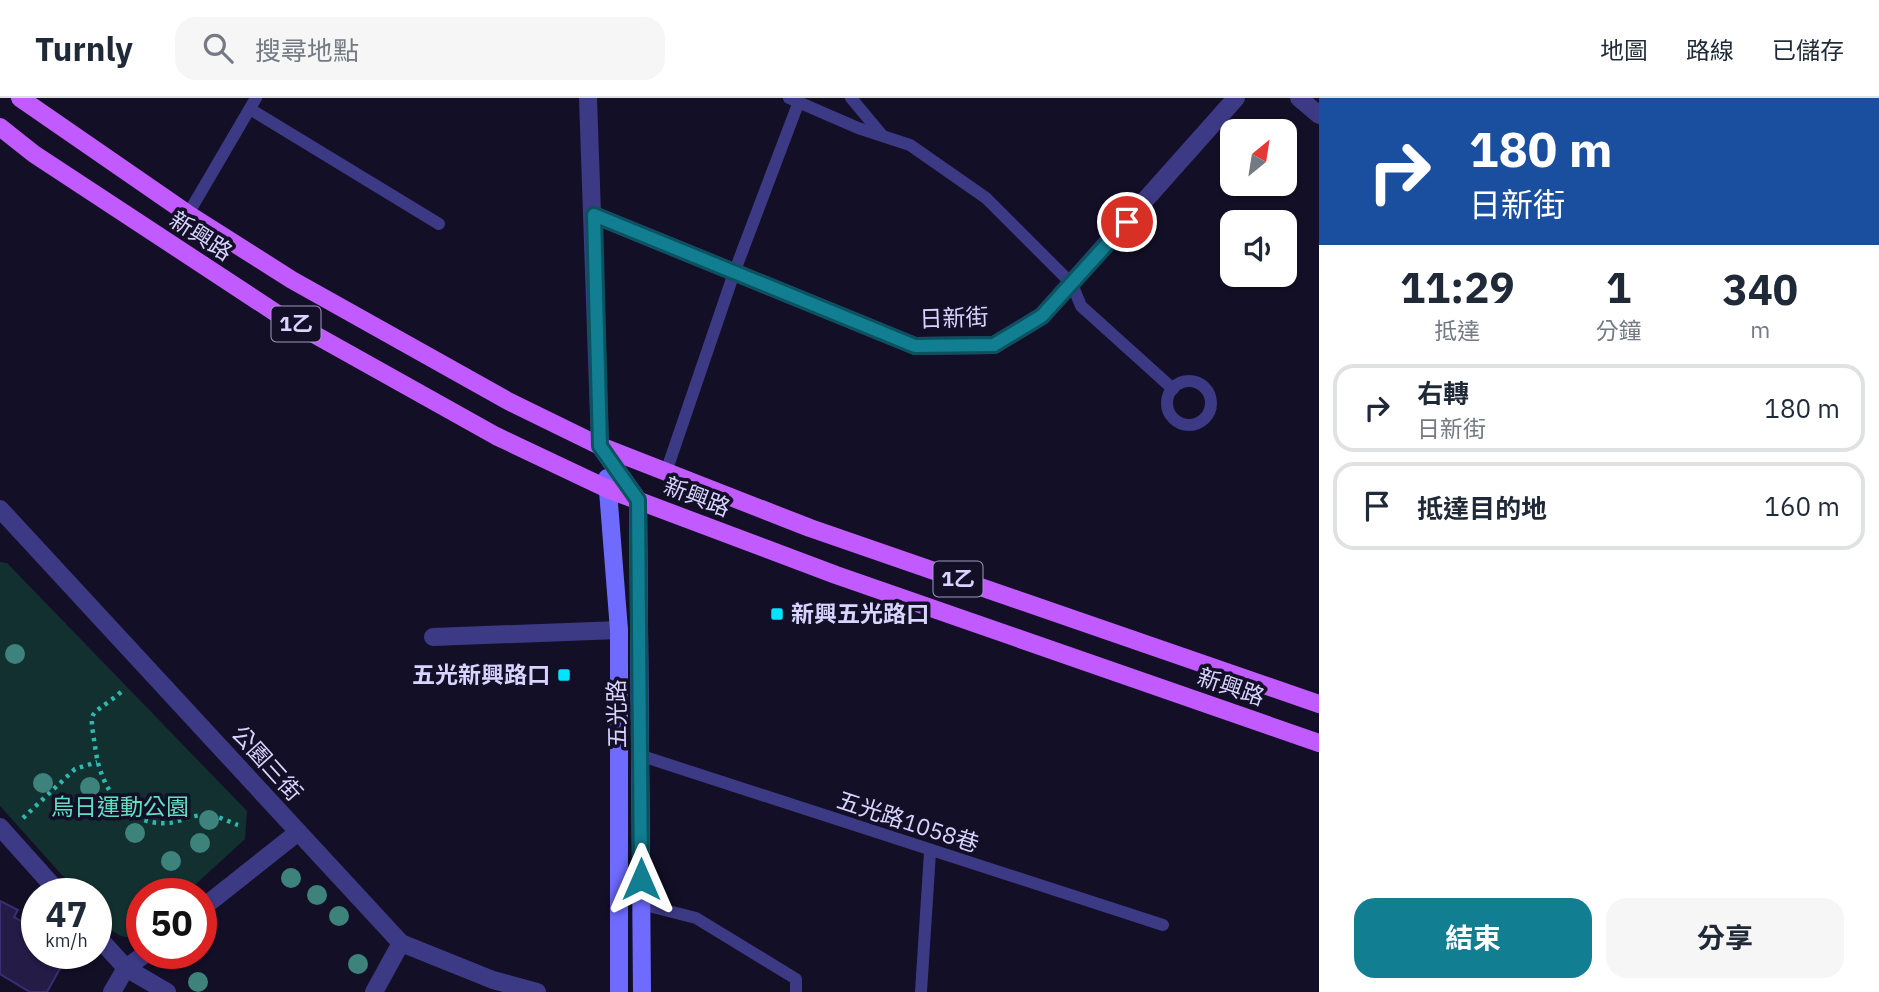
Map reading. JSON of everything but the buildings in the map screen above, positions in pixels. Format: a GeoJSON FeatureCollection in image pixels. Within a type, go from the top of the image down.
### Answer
{"type":"FeatureCollection","features":[{"type":"Feature","properties":{"kind":"main road","name":"新興路"},"geometry":{"type":"LineString","coordinates":[[20,98],[188,214],[292,280],[508,401],[600,446],[810,528],[1319,704]]}},
{"type":"Feature","properties":{"kind":"main road","name":"新興路"},"geometry":{"type":"LineString","coordinates":[[0,127],[80,184],[276,313],[496,436],[610,490],[836,575],[1319,743]]}},
{"type":"Feature","properties":{"kind":"main road","name":"五光路"},"geometry":{"type":"LineString","coordinates":[[600,446],[610,490],[620,630],[619,992]]}},
{"type":"Feature","properties":{"kind":"main road"},"geometry":{"type":"LineString","coordinates":[[600,446],[638,500]]}},
{"type":"Feature","properties":{"kind":"main road","name":"五光路"},"geometry":{"type":"LineString","coordinates":[[638,500],[642,992]]}},
{"type":"Feature","properties":{"kind":"street","name":"五光路"},"geometry":{"type":"LineString","coordinates":[[589,98],[600,446]]}},
{"type":"Feature","properties":{"kind":"street","name":"日新街"},"geometry":{"type":"LineString","coordinates":[[594,215],[915,346],[994,345],[1042,316],[1236,98]]}},
{"type":"Feature","properties":{"kind":"street"},"geometry":{"type":"LineString","coordinates":[[1299,98],[1319,115]]}},
{"type":"Feature","properties":{"kind":"street","name":"公園三街"},"geometry":{"type":"LineString","coordinates":[[0,509],[401,943],[493,980],[537,992]]}},
{"type":"Feature","properties":{"kind":"street"},"geometry":{"type":"LineString","coordinates":[[433,637],[620,630]]}},
{"type":"Feature","properties":{"kind":"street"},"geometry":{"type":"LineString","coordinates":[[0,827],[46,878]]}},
{"type":"Feature","properties":{"kind":"street"},"geometry":{"type":"LineString","coordinates":[[217,896],[297,833]]}},
{"type":"Feature","properties":{"kind":"street"},"geometry":{"type":"LineString","coordinates":[[374,992],[401,943]]}},
{"type":"Feature","properties":{"kind":"street"},"geometry":{"type":"LineString","coordinates":[[112,953],[126,968],[112,992]]}},
{"type":"Feature","properties":{"kind":"street"},"geometry":{"type":"LineString","coordinates":[[128,969],[167,992]]}},
{"type":"Feature","properties":{"kind":"lane"},"geometry":{"type":"LineString","coordinates":[[851,98],[883,136]]}},
{"type":"Feature","properties":{"kind":"lane"},"geometry":{"type":"LineString","coordinates":[[666,472],[793,101],[910,145],[986,198],[1072,284],[1081,306],[1173,388]]}},
{"type":"Feature","properties":{"kind":"lane"},"geometry":{"type":"LineString","coordinates":[[188,214],[253,103],[439,224]]}},
{"type":"Feature","properties":{"kind":"lane","name":"五光路1058巷"},"geometry":{"type":"LineString","coordinates":[[642,756],[930,852],[1163,925]]}},
{"type":"Feature","properties":{"kind":"lane"},"geometry":{"type":"LineString","coordinates":[[922,992],[930,852]]}},
{"type":"Feature","properties":{"kind":"lane"},"geometry":{"type":"LineString","coordinates":[[641,904],[696,919],[796,979],[796,992]]}},
{"type":"Feature","properties":{"kind":"path"},"geometry":{"type":"LineString","coordinates":[[121,692],[95,709],[91,719],[97,762],[125,813],[145,821],[167,823],[206,814],[238,825]]}},
{"type":"Feature","properties":{"kind":"path"},"geometry":{"type":"LineString","coordinates":[[23,818],[75,769],[97,762]]}},
{"type":"Feature","properties":{"kind":"green space","name":"烏日運動公園"},"geometry":{"type":"Polygon","coordinates":[[[0,562],[7,563],[247,811],[245,839],[202,878],[126,878],[125,937],[112,930],[112,878],[65,878],[0,806],[0,562]]]}},
{"type":"Feature","properties":{"kind":"place","name":"新興五光路口"},"geometry":{"type":"Point","coordinates":[777,614]}},
{"type":"Feature","properties":{"kind":"place","name":"五光新興路口"},"geometry":{"type":"Point","coordinates":[564,675]}},
{"type":"Feature","properties":{"kind":"route"},"geometry":{"type":"LineString","coordinates":[[641,879],[638,500],[600,446],[594,215],[915,346],[994,345],[1042,316],[1127,222]]}}]}
